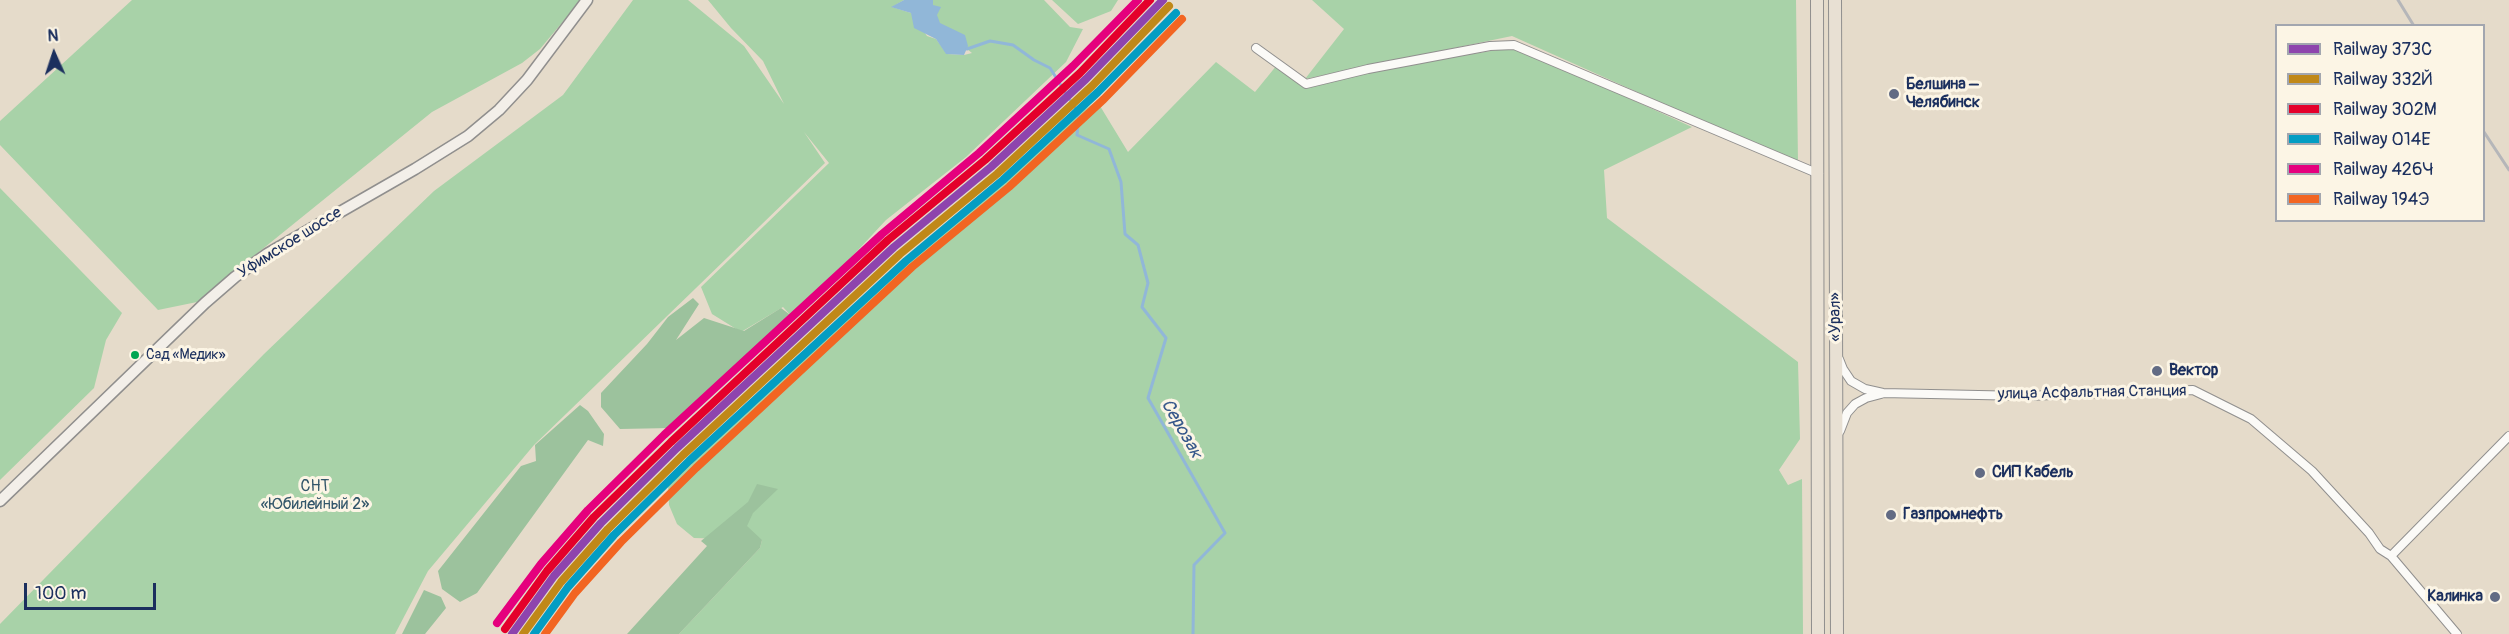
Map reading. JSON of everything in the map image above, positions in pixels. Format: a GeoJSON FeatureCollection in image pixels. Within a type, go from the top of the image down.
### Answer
{"type":"FeatureCollection","features":[{"type":"Feature","properties":{"kind":"main road","name":"Уфимское шоссе"},"geometry":{"type":"LineString","coordinates":[[0,501],[205,303],[235,277],[267,254],[424,164],[468,136],[499,110],[527,80],[587,0]]}},
{"type":"Feature","properties":{"kind":"main road","name":"«Урал»"},"geometry":{"type":"LineString","coordinates":[[1817,0],[1818,634]]}},
{"type":"Feature","properties":{"kind":"main road","name":"«Урал»"},"geometry":{"type":"LineString","coordinates":[[1835,0],[1837,634]]}},
{"type":"Feature","properties":{"kind":"street"},"geometry":{"type":"LineString","coordinates":[[1256,48],[1306,84],[1368,69],[1490,46],[1514,45],[1819,174]]}},
{"type":"Feature","properties":{"kind":"street","name":"улица Асфальтная Станция"},"geometry":{"type":"LineString","coordinates":[[1836,351],[1851,381],[1865,389],[1882,393],[2026,396],[2193,390],[2251,419],[2312,471],[2369,532],[2380,549],[2391,556],[2457,634]]}},
{"type":"Feature","properties":{"kind":"street"},"geometry":{"type":"LineString","coordinates":[[1836,452],[1841,427],[1847,413],[1855,404],[1882,393]]}},
{"type":"Feature","properties":{"kind":"street"},"geometry":{"type":"LineString","coordinates":[[2391,556],[2509,436]]}},
{"type":"Feature","properties":{"kind":"green space"},"geometry":{"type":"Polygon","coordinates":[[[132,0],[581,0],[540,49],[522,63],[432,112],[197,302],[158,310],[0,145],[0,121],[132,0]]]}},
{"type":"Feature","properties":{"kind":"green space","name":"СНТ «Юбилейный 2»"},"geometry":{"type":"Polygon","coordinates":[[[633,0],[688,0],[744,46],[784,104],[763,61],[708,0],[904,0],[892,7],[911,13],[927,36],[936,39],[947,54],[972,53],[939,27],[933,11],[933,0],[1044,0],[1070,27],[1083,29],[1066,62],[966,157],[886,220],[794,319],[783,307],[741,332],[712,314],[701,287],[829,163],[804,132],[825,163],[534,445],[428,571],[395,634],[0,634],[0,624],[264,354],[434,191],[563,95],[633,0]]]}},
{"type":"Feature","properties":{"kind":"green space"},"geometry":{"type":"Polygon","coordinates":[[[1052,0],[1118,0],[1111,11],[1078,24],[1052,0]]]}},
{"type":"Feature","properties":{"kind":"green space"},"geometry":{"type":"Polygon","coordinates":[[[1312,0],[1796,0],[1798,164],[1512,36],[1305,79],[1344,29],[1312,0]]]}},
{"type":"Feature","properties":{"kind":"green space"},"geometry":{"type":"Polygon","coordinates":[[[1509,48],[1523,50],[1692,127],[1604,170],[1607,218],[1798,362],[1800,439],[1779,470],[1788,485],[1802,479],[1803,634],[679,634],[760,548],[762,540],[694,538],[677,524],[669,505],[668,484],[711,438],[942,226],[1074,117],[1097,101],[1128,152],[1216,62],[1255,92],[1277,65],[1300,82],[1509,48]]]}},
{"type":"Feature","properties":{"kind":"green space"},"geometry":{"type":"Polygon","coordinates":[[[0,188],[122,313],[106,340],[94,388],[0,480],[0,188]]]}},
{"type":"Feature","properties":{"kind":"green space"},"geometry":{"type":"Polygon","coordinates":[[[693,298],[699,304],[676,340],[704,318],[744,331],[781,308],[793,317],[776,337],[671,428],[620,429],[601,407],[601,393],[647,344],[668,317],[693,298]]]}},
{"type":"Feature","properties":{"kind":"green space"},"geometry":{"type":"Polygon","coordinates":[[[580,405],[588,411],[604,434],[603,446],[588,440],[477,593],[460,602],[442,589],[438,571],[521,466],[536,461],[535,445],[580,405]]]}},
{"type":"Feature","properties":{"kind":"green space"},"geometry":{"type":"Polygon","coordinates":[[[757,484],[778,489],[753,513],[747,526],[762,540],[760,548],[679,634],[627,634],[707,546],[701,541],[748,502],[757,484]]]}},
{"type":"Feature","properties":{"kind":"green space"},"geometry":{"type":"Polygon","coordinates":[[[424,590],[441,597],[446,608],[425,634],[402,634],[424,590]]]}},
{"type":"Feature","properties":{"kind":"water"},"geometry":{"type":"Polygon","coordinates":[[[904,0],[933,0],[933,5],[941,7],[937,15],[940,23],[965,35],[968,46],[964,55],[946,54],[936,39],[914,28],[911,13],[891,7],[904,0]]]}},
{"type":"Feature","properties":{"kind":"waterway","name":"Серозак"},"geometry":{"type":"LineString","coordinates":[[967,49],[990,41],[1013,45],[1050,68],[1079,114],[1077,135],[1109,149],[1121,182],[1125,234],[1138,245],[1148,283],[1142,307],[1166,338],[1148,398],[1225,533],[1194,565],[1193,634]]}},
{"type":"Feature","properties":{"kind":"railway"},"geometry":{"type":"LineString","coordinates":[[2398,0],[2413,24]]}},
{"type":"Feature","properties":{"kind":"railway"},"geometry":{"type":"LineString","coordinates":[[2485,134],[2509,170]]}},
{"type":"Feature","properties":{"kind":"rail line","name":"426Ч"},"geometry":{"type":"LineString","coordinates":[[497,623],[541,564],[588,510],[664,435],[882,234],[979,153],[1073,66],[1138,0]]}},
{"type":"Feature","properties":{"kind":"rail line","name":"302М"},"geometry":{"type":"LineString","coordinates":[[505,629],[547,571],[594,517],[888,240],[985,160],[1080,73],[1150,0]]}},
{"type":"Feature","properties":{"kind":"rail line","name":"373C"},"geometry":{"type":"LineString","coordinates":[[512,634],[554,576],[601,523],[677,448],[894,247],[991,167],[1086,79],[1163,0]]}},
{"type":"Feature","properties":{"kind":"rail line","name":"332Й"},"geometry":{"type":"LineString","coordinates":[[523,634],[561,582],[608,529],[683,455],[900,254],[997,174],[1092,86],[1169,6]]}},
{"type":"Feature","properties":{"kind":"rail line","name":"014Е"},"geometry":{"type":"LineString","coordinates":[[534,634],[568,587],[614,535],[689,461],[906,261],[1003,180],[1098,92],[1176,13]]}},
{"type":"Feature","properties":{"kind":"rail line","name":"194Э"},"geometry":{"type":"LineString","coordinates":[[545,634],[575,593],[621,542],[696,468],[912,267],[1009,187],[1104,99],[1182,19]]}},
{"type":"Feature","properties":{"kind":"place","name":"Белшина – Челябинск"},"geometry":{"type":"Point","coordinates":[1894,94]}},
{"type":"Feature","properties":{"kind":"place","name":"Сад «Медик»"},"geometry":{"type":"Point","coordinates":[135,355]}},
{"type":"Feature","properties":{"kind":"place","name":"Вектор"},"geometry":{"type":"Point","coordinates":[2157,371]}},
{"type":"Feature","properties":{"kind":"place","name":"СИП Кабель"},"geometry":{"type":"Point","coordinates":[1980,473]}},
{"type":"Feature","properties":{"kind":"place","name":"Газпромнефть"},"geometry":{"type":"Point","coordinates":[1891,515]}},
{"type":"Feature","properties":{"kind":"place","name":"Калинка"},"geometry":{"type":"Point","coordinates":[2495,597]}}]}
